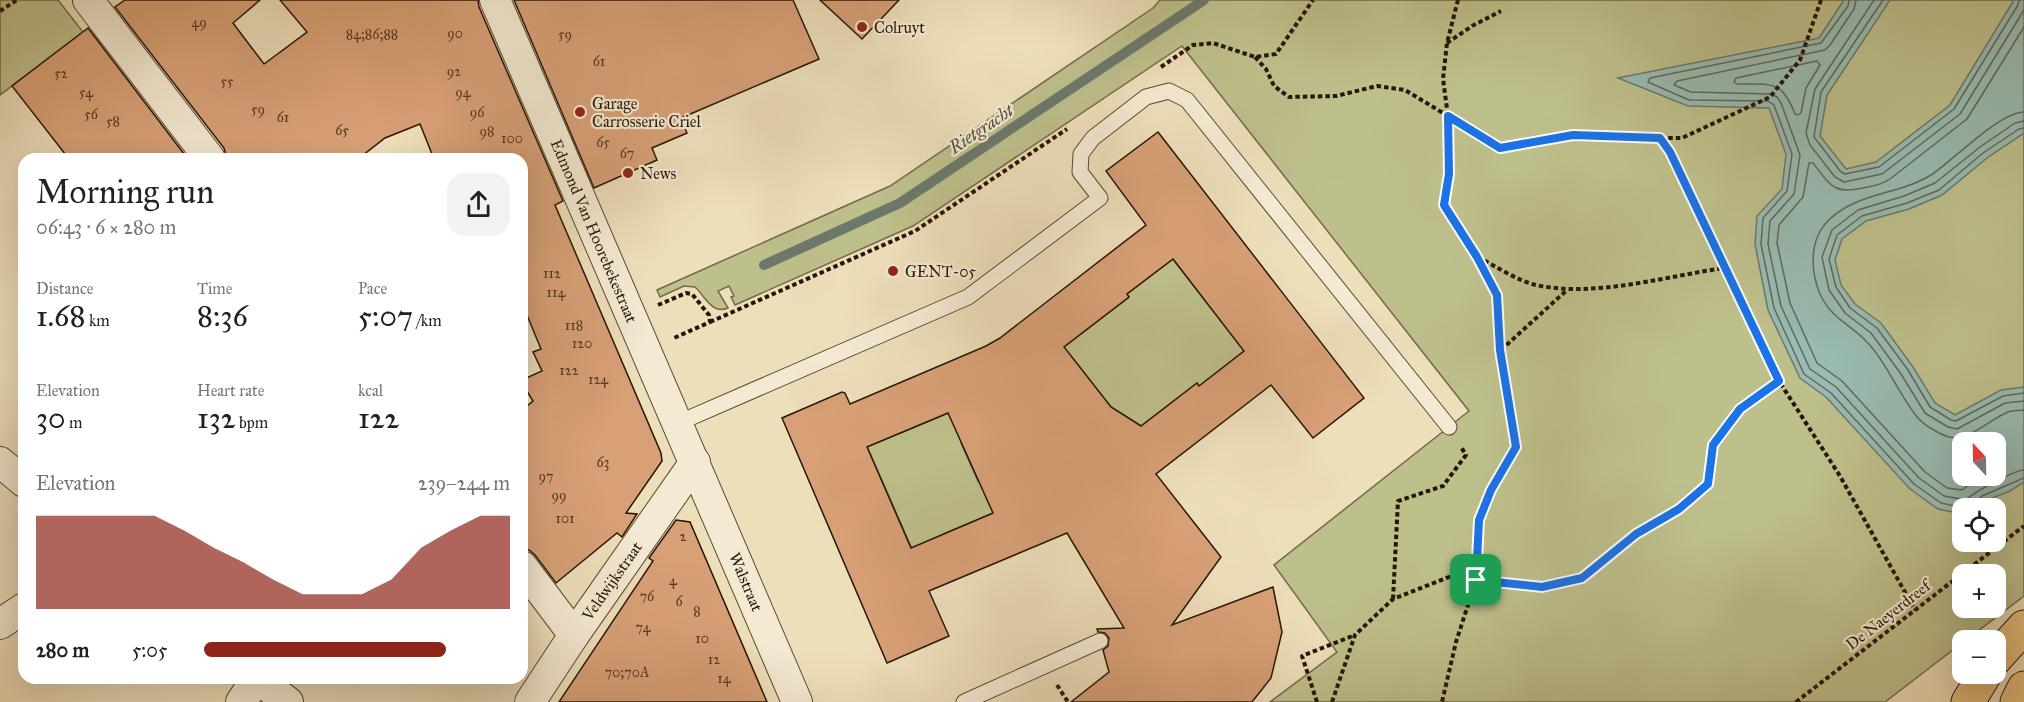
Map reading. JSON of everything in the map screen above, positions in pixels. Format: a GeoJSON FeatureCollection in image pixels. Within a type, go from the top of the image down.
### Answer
{"type":"FeatureCollection","features":[{"type":"Feature","properties":{"kind":"highway"},"geometry":{"type":"LineString","coordinates":[[2006,647],[2024,627]]}},
{"type":"Feature","properties":{"kind":"highway"},"geometry":{"type":"LineString","coordinates":[[1968,702],[1979,684]]}},
{"type":"Feature","properties":{"kind":"highway"},"geometry":{"type":"LineString","coordinates":[[2017,702],[2024,688]]}},
{"type":"Feature","properties":{"kind":"street"},"geometry":{"type":"LineString","coordinates":[[88,0],[205,153]]}},
{"type":"Feature","properties":{"kind":"street","name":"Edmond Van Hoorebekestraat"},"geometry":{"type":"LineString","coordinates":[[495,0],[695,462]]}},
{"type":"Feature","properties":{"kind":"street"},"geometry":{"type":"LineString","coordinates":[[0,462],[18,477]]}},
{"type":"Feature","properties":{"kind":"street","name":"Veldwijkstraat"},"geometry":{"type":"LineString","coordinates":[[530,702],[695,462]]}},
{"type":"Feature","properties":{"kind":"street","name":"Walstraat"},"geometry":{"type":"LineString","coordinates":[[695,462],[797,702]]}},
{"type":"Feature","properties":{"kind":"street"},"geometry":{"type":"LineString","coordinates":[[528,574],[574,635]]}},
{"type":"Feature","properties":{"kind":"street"},"geometry":{"type":"LineString","coordinates":[[0,624],[18,612]]}},
{"type":"Feature","properties":{"kind":"street"},"geometry":{"type":"LineString","coordinates":[[241,702],[253,684]]}},
{"type":"Feature","properties":{"kind":"street"},"geometry":{"type":"LineString","coordinates":[[265,684],[288,702]]}},
{"type":"Feature","properties":{"kind":"lane"},"geometry":{"type":"LineString","coordinates":[[678,423],[968,297],[1100,198],[1080,172],[1081,154],[1093,138],[1146,97],[1169,91],[1187,100],[1449,427]]}},
{"type":"Feature","properties":{"kind":"lane"},"geometry":{"type":"LineString","coordinates":[[964,702],[1100,641]]}},
{"type":"Feature","properties":{"kind":"path"},"geometry":{"type":"LineString","coordinates":[[0,11],[17,0]]}},
{"type":"Feature","properties":{"kind":"path"},"geometry":{"type":"LineString","coordinates":[[1153,72],[1192,45],[1214,43],[1255,57],[1276,54],[1313,0]]}},
{"type":"Feature","properties":{"kind":"path"},"geometry":{"type":"LineString","coordinates":[[1442,702],[1456,642],[1476,580],[1479,520],[1491,490],[1516,447],[1500,350],[1497,295],[1477,257],[1444,205],[1449,174],[1448,116],[1443,79],[1447,44],[1458,0]]}},
{"type":"Feature","properties":{"kind":"path"},"geometry":{"type":"LineString","coordinates":[[1255,57],[1266,69],[1274,86],[1289,97],[1336,96],[1377,86],[1405,90],[1500,148],[1573,135],[1682,138],[1770,98],[1800,60],[1821,0]]}},
{"type":"Feature","properties":{"kind":"path"},"geometry":{"type":"LineString","coordinates":[[1447,44],[1472,26],[1501,11]]}},
{"type":"Feature","properties":{"kind":"path"},"geometry":{"type":"LineString","coordinates":[[646,350],[915,231],[1074,125]]}},
{"type":"Feature","properties":{"kind":"path"},"geometry":{"type":"LineString","coordinates":[[1660,138],[1670,152],[1779,381],[1840,476],[1915,610]]}},
{"type":"Feature","properties":{"kind":"path"},"geometry":{"type":"LineString","coordinates":[[1477,257],[1534,285],[1567,290],[1641,284],[1725,268]]}},
{"type":"Feature","properties":{"kind":"path"},"geometry":{"type":"LineString","coordinates":[[1500,350],[1567,290]]}},
{"type":"Feature","properties":{"kind":"path"},"geometry":{"type":"LineString","coordinates":[[632,317],[686,293],[698,299],[709,315],[710,322]]}},
{"type":"Feature","properties":{"kind":"path"},"geometry":{"type":"LineString","coordinates":[[1317,702],[1302,656],[1355,635],[1393,599],[1449,577],[1542,587],[1582,578],[1636,534],[1679,509],[1708,484],[1713,445],[1740,409],[1779,381]]}},
{"type":"Feature","properties":{"kind":"path"},"geometry":{"type":"LineString","coordinates":[[1393,599],[1398,501],[1443,486],[1466,455],[1449,427]]}},
{"type":"Feature","properties":{"kind":"path","name":"De Naeyerdreef"},"geometry":{"type":"LineString","coordinates":[[1796,702],[2024,526]]}},
{"type":"Feature","properties":{"kind":"path"},"geometry":{"type":"LineString","coordinates":[[1332,702],[1355,635]]}},
{"type":"Feature","properties":{"kind":"green space"},"geometry":{"type":"Polygon","coordinates":[[[0,0],[58,0],[83,32],[0,95],[0,0]]]}},
{"type":"Feature","properties":{"kind":"green space"},"geometry":{"type":"Polygon","coordinates":[[[1160,0],[2024,0],[2024,596],[2006,610],[2006,564],[1952,564],[1952,618],[1995,618],[1979,630],[1952,630],[1952,651],[1885,702],[1270,702],[1337,652],[1274,565],[1469,411],[1182,46],[913,226],[735,305],[729,286],[718,291],[728,308],[713,307],[695,287],[684,286],[660,297],[657,290],[890,186],[1153,8],[1160,0]]]}},
{"type":"Feature","properties":{"kind":"green space"},"geometry":{"type":"Polygon","coordinates":[[[1173,259],[1244,351],[1199,386],[1197,383],[1141,426],[1111,407],[1064,347],[1129,297],[1127,294],[1173,259]]]}},
{"type":"Feature","properties":{"kind":"green space"},"geometry":{"type":"Polygon","coordinates":[[[965,406],[961,443],[978,481],[994,475],[996,512],[946,533],[913,551],[866,444],[903,432],[965,406]]]}},
{"type":"Feature","properties":{"kind":"water"},"geometry":{"type":"Polygon","coordinates":[[[1844,0],[1890,0],[1827,95],[1820,136],[1846,169],[1876,162],[1950,105],[2014,0],[2024,0],[2024,133],[1987,158],[1942,195],[1909,209],[1866,221],[1842,239],[1835,260],[1841,285],[1855,304],[1881,323],[1913,367],[1935,403],[1955,415],[2001,390],[2024,387],[2024,482],[1992,498],[1952,498],[1952,512],[1938,509],[1910,489],[1826,397],[1800,378],[1768,310],[1755,244],[1757,216],[1782,189],[1786,154],[1769,108],[1688,106],[1618,78],[1819,38],[1844,0]]]}},
{"type":"Feature","properties":{"kind":"building"},"geometry":{"type":"Polygon","coordinates":[[[125,0],[260,0],[233,23],[264,64],[307,32],[280,0],[478,0],[479,7],[563,201],[555,205],[661,453],[662,461],[626,513],[637,514],[622,537],[617,533],[556,583],[535,555],[528,550],[528,405],[533,401],[528,393],[528,377],[542,371],[533,352],[541,349],[528,318],[528,153],[432,153],[420,124],[385,138],[366,153],[225,153],[224,148],[115,7],[125,0]]]}},
{"type":"Feature","properties":{"kind":"building"},"geometry":{"type":"Polygon","coordinates":[[[514,0],[793,0],[819,59],[681,118],[687,133],[652,148],[657,160],[594,188],[514,0]]]}},
{"type":"Feature","properties":{"kind":"building","name":"Colruyt"},"geometry":{"type":"Polygon","coordinates":[[[820,0],[899,0],[862,39],[820,0]]]}},
{"type":"Feature","properties":{"kind":"building"},"geometry":{"type":"Polygon","coordinates":[[[88,28],[183,153],[64,153],[12,86],[88,28]]]}},
{"type":"Feature","properties":{"kind":"building"},"geometry":{"type":"Polygon","coordinates":[[[1158,132],[1364,398],[1313,438],[1271,385],[1156,474],[1221,557],[1172,625],[1273,587],[1282,632],[1271,678],[1252,702],[1071,702],[1109,672],[1103,650],[1108,646],[1109,638],[1097,629],[1124,628],[1067,533],[929,591],[949,636],[887,663],[782,418],[842,392],[845,393],[850,404],[1000,338],[1146,225],[1106,171],[1158,132]],[[1173,259],[1127,294],[1129,297],[1064,347],[1111,407],[1141,426],[1197,383],[1199,386],[1244,351],[1173,259]],[[948,413],[867,447],[911,548],[993,513],[948,413]]]}},
{"type":"Feature","properties":{"kind":"building"},"geometry":{"type":"Polygon","coordinates":[[[676,520],[690,522],[767,702],[559,702],[653,561],[649,558],[676,520]]]}},
{"type":"Feature","properties":{"kind":"waterway","name":"Rietgracht"},"geometry":{"type":"LineString","coordinates":[[764,265],[900,203],[1204,0]]}},
{"type":"Feature","properties":{"kind":"place","name":"Colruyt"},"geometry":{"type":"Point","coordinates":[862,27]}},
{"type":"Feature","properties":{"kind":"place","name":"Garage Carrosserie Criel"},"geometry":{"type":"Point","coordinates":[580,112]}},
{"type":"Feature","properties":{"kind":"place","name":"News"},"geometry":{"type":"Point","coordinates":[628,173]}},
{"type":"Feature","properties":{"kind":"place","name":"GENT-05"},"geometry":{"type":"Point","coordinates":[893,271]}},
{"type":"Feature","properties":{"kind":"route"},"geometry":{"type":"LineString","coordinates":[[1448,116],[1500,148],[1573,135],[1660,138],[1670,152],[1779,381],[1740,409],[1713,445],[1708,484],[1679,509],[1636,534],[1582,578],[1542,587],[1476,580],[1479,520],[1491,490],[1516,447],[1500,350],[1497,295],[1477,257],[1444,205],[1449,174],[1448,116]]}}]}
